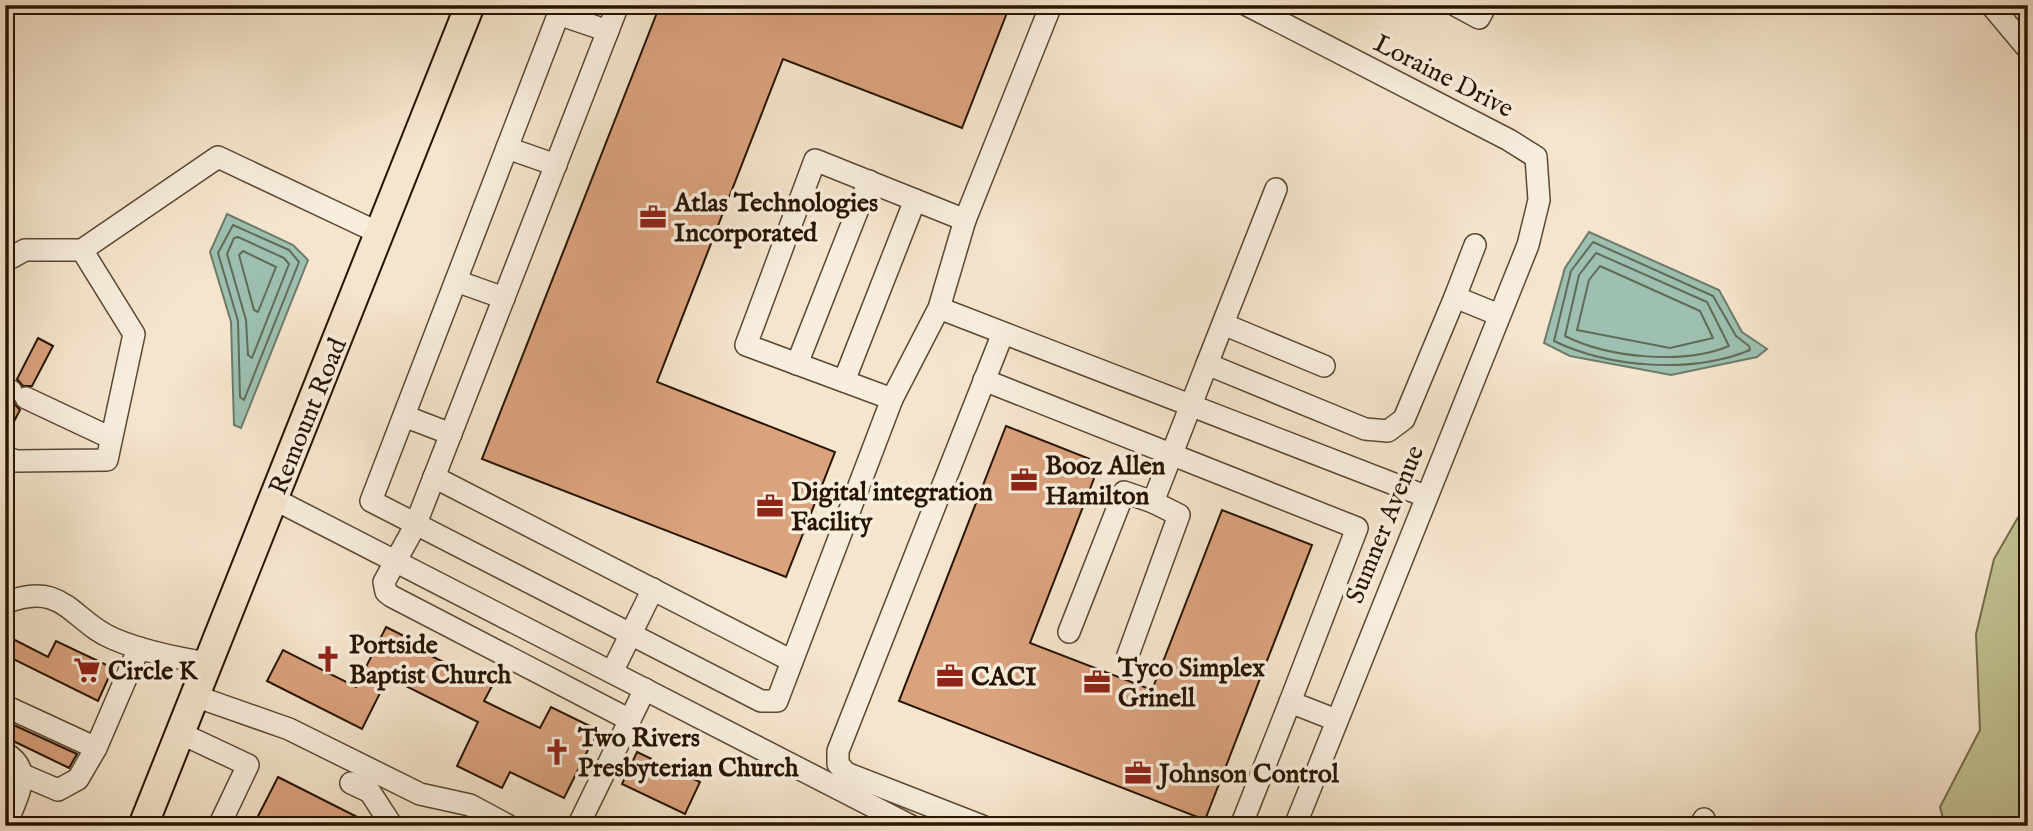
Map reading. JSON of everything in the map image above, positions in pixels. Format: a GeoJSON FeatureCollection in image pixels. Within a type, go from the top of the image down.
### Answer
{"type":"FeatureCollection","features":[{"type":"Feature","properties":{"kind":"main road","name":"Remount Road"},"geometry":{"type":"LineString","coordinates":[[143,826],[470,5]]}},
{"type":"Feature","properties":{"kind":"street"},"geometry":{"type":"LineString","coordinates":[[618,5],[415,526],[384,582],[386,592],[391,596],[630,720]]}},
{"type":"Feature","properties":{"kind":"street"},"geometry":{"type":"LineString","coordinates":[[608,32],[560,10],[371,501],[415,526],[761,701],[777,701],[892,399],[939,309],[965,220],[1051,5]]}},
{"type":"Feature","properties":{"kind":"street","name":"Loraine Drive"},"geometry":{"type":"LineString","coordinates":[[1247,5],[1509,140],[1535,157],[1539,200],[1528,245]]}},
{"type":"Feature","properties":{"kind":"street"},"geometry":{"type":"LineString","coordinates":[[1455,5],[1479,18],[1486,5]]}},
{"type":"Feature","properties":{"kind":"street"},"geometry":{"type":"LineString","coordinates":[[1990,5],[2028,49]]}},
{"type":"Feature","properties":{"kind":"street"},"geometry":{"type":"LineString","coordinates":[[507,148],[556,165]]}},
{"type":"Feature","properties":{"kind":"street"},"geometry":{"type":"LineString","coordinates":[[5,261],[25,250],[82,250],[218,157],[379,233]]}},
{"type":"Feature","properties":{"kind":"street"},"geometry":{"type":"LineString","coordinates":[[892,399],[746,345],[815,160],[965,220]]}},
{"type":"Feature","properties":{"kind":"street"},"geometry":{"type":"LineString","coordinates":[[797,363],[869,181]]}},
{"type":"Feature","properties":{"kind":"street"},"geometry":{"type":"LineString","coordinates":[[1153,502],[1276,189]]}},
{"type":"Feature","properties":{"kind":"street"},"geometry":{"type":"LineString","coordinates":[[844,381],[915,200]]}},
{"type":"Feature","properties":{"kind":"street"},"geometry":{"type":"LineString","coordinates":[[1207,364],[1365,429],[1388,431],[1404,419],[1475,245]]}},
{"type":"Feature","properties":{"kind":"street","name":"Sumner Avenue"},"geometry":{"type":"LineString","coordinates":[[1295,826],[1425,496],[1528,245]]}},
{"type":"Feature","properties":{"kind":"street"},"geometry":{"type":"LineString","coordinates":[[5,456],[15,461],[107,460],[134,334],[82,250]]}},
{"type":"Feature","properties":{"kind":"street"},"geometry":{"type":"LineString","coordinates":[[456,281],[504,298]]}},
{"type":"Feature","properties":{"kind":"street"},"geometry":{"type":"LineString","coordinates":[[1455,297],[1499,315]]}},
{"type":"Feature","properties":{"kind":"street"},"geometry":{"type":"LineString","coordinates":[[939,309],[1425,496]]}},
{"type":"Feature","properties":{"kind":"street"},"geometry":{"type":"LineString","coordinates":[[1223,324],[1324,366]]}},
{"type":"Feature","properties":{"kind":"street"},"geometry":{"type":"LineString","coordinates":[[982,826],[846,773],[838,764],[838,751],[1003,333]]}},
{"type":"Feature","properties":{"kind":"street"},"geometry":{"type":"LineString","coordinates":[[984,380],[1357,528],[1241,826]]}},
{"type":"Feature","properties":{"kind":"street"},"geometry":{"type":"LineString","coordinates":[[14,393],[111,438]]}},
{"type":"Feature","properties":{"kind":"street"},"geometry":{"type":"LineString","coordinates":[[404,416],[451,434]]}},
{"type":"Feature","properties":{"kind":"street"},"geometry":{"type":"LineString","coordinates":[[434,477],[792,661]]}},
{"type":"Feature","properties":{"kind":"street"},"geometry":{"type":"LineString","coordinates":[[1069,632],[1125,492],[1153,502],[1179,515],[1128,655]]}},
{"type":"Feature","properties":{"kind":"street"},"geometry":{"type":"LineString","coordinates":[[274,499],[911,826]]}},
{"type":"Feature","properties":{"kind":"street"},"geometry":{"type":"LineString","coordinates":[[612,672],[653,589]]}},
{"type":"Feature","properties":{"kind":"street"},"geometry":{"type":"LineString","coordinates":[[5,603],[28,594],[68,605],[111,638],[161,656],[208,663]]}},
{"type":"Feature","properties":{"kind":"street"},"geometry":{"type":"LineString","coordinates":[[23,775],[58,790],[78,779],[96,748],[139,648]]}},
{"type":"Feature","properties":{"kind":"street"},"geometry":{"type":"LineString","coordinates":[[578,826],[645,689]]}},
{"type":"Feature","properties":{"kind":"street"},"geometry":{"type":"LineString","coordinates":[[195,696],[289,729],[420,794],[470,806],[509,826]]}},
{"type":"Feature","properties":{"kind":"street"},"geometry":{"type":"LineString","coordinates":[[1290,702],[1336,720]]}},
{"type":"Feature","properties":{"kind":"street"},"geometry":{"type":"LineString","coordinates":[[5,706],[96,748]]}},
{"type":"Feature","properties":{"kind":"street"},"geometry":{"type":"LineString","coordinates":[[180,733],[248,765],[219,826]]}},
{"type":"Feature","properties":{"kind":"street"},"geometry":{"type":"LineString","coordinates":[[5,753],[18,761],[23,775],[6,826]]}},
{"type":"Feature","properties":{"kind":"street"},"geometry":{"type":"LineString","coordinates":[[351,783],[370,792],[391,826]]}},
{"type":"Feature","properties":{"kind":"shaded area"},"geometry":{"type":"Polygon","coordinates":[[[2028,500],[2028,826],[1945,826],[1940,807],[1980,730],[1976,634],[1994,559],[2028,500]]]}},
{"type":"Feature","properties":{"kind":"water"},"geometry":{"type":"Polygon","coordinates":[[[227,214],[293,245],[308,260],[241,428],[234,425],[231,322],[210,252],[227,214]]]}},
{"type":"Feature","properties":{"kind":"water"},"geometry":{"type":"Polygon","coordinates":[[[1589,232],[1719,290],[1742,332],[1767,349],[1757,357],[1671,375],[1570,356],[1544,343],[1565,268],[1589,232]]]}},
{"type":"Feature","properties":{"kind":"building"},"geometry":{"type":"Polygon","coordinates":[[[660,5],[1010,5],[962,128],[783,59],[657,382],[835,452],[786,577],[482,459],[660,5]]]}},
{"type":"Feature","properties":{"kind":"building"},"geometry":{"type":"Polygon","coordinates":[[[38,338],[53,346],[32,386],[23,386],[17,379],[38,338]]]}},
{"type":"Feature","properties":{"kind":"building"},"geometry":{"type":"Polygon","coordinates":[[[5,403],[14,403],[20,410],[5,439],[5,403]]]}},
{"type":"Feature","properties":{"kind":"building"},"geometry":{"type":"Polygon","coordinates":[[[1006,426],[1100,463],[1030,643],[1152,690],[1222,510],[1312,545],[1205,820],[899,701],[1006,426]]]}},
{"type":"Feature","properties":{"kind":"building"},"geometry":{"type":"Polygon","coordinates":[[[386,627],[408,638],[405,643],[492,686],[484,701],[540,728],[551,707],[598,730],[564,798],[510,772],[502,788],[457,766],[478,722],[388,677],[362,729],[267,681],[283,650],[356,687],[386,627]]]}},
{"type":"Feature","properties":{"kind":"building"},"geometry":{"type":"Polygon","coordinates":[[[5,635],[48,657],[56,641],[113,668],[98,701],[5,655],[5,635]]]}},
{"type":"Feature","properties":{"kind":"building"},"geometry":{"type":"Polygon","coordinates":[[[5,721],[77,754],[69,768],[5,737],[5,721]]]}},
{"type":"Feature","properties":{"kind":"building"},"geometry":{"type":"Polygon","coordinates":[[[637,752],[700,782],[685,814],[622,784],[637,752]]]}},
{"type":"Feature","properties":{"kind":"building"},"geometry":{"type":"Polygon","coordinates":[[[278,777],[375,826],[253,826],[278,777]]]}},
{"type":"Feature","properties":{"kind":"place","name":"Atlas Technologies Incorporated"},"geometry":{"type":"Point","coordinates":[653,217]}},
{"type":"Feature","properties":{"kind":"place","name":"Booz Allen Hamilton"},"geometry":{"type":"Point","coordinates":[1024,480]}},
{"type":"Feature","properties":{"kind":"place","name":"Digital integration Facility"},"geometry":{"type":"Point","coordinates":[770,506]}},
{"type":"Feature","properties":{"kind":"place","name":"Portside Baptist Church"},"geometry":{"type":"Point","coordinates":[328,659]}},
{"type":"Feature","properties":{"kind":"place","name":"Circle K"},"geometry":{"type":"Point","coordinates":[87,670]}},
{"type":"Feature","properties":{"kind":"place","name":"CACI"},"geometry":{"type":"Point","coordinates":[950,676]}},
{"type":"Feature","properties":{"kind":"place","name":"Tyco Simplex Grinell"},"geometry":{"type":"Point","coordinates":[1097,682]}},
{"type":"Feature","properties":{"kind":"place","name":"Two Rivers Presbyterian Church"},"geometry":{"type":"Point","coordinates":[557,752]}},
{"type":"Feature","properties":{"kind":"place","name":"Johnson Control"},"geometry":{"type":"Point","coordinates":[1138,773]}}]}
